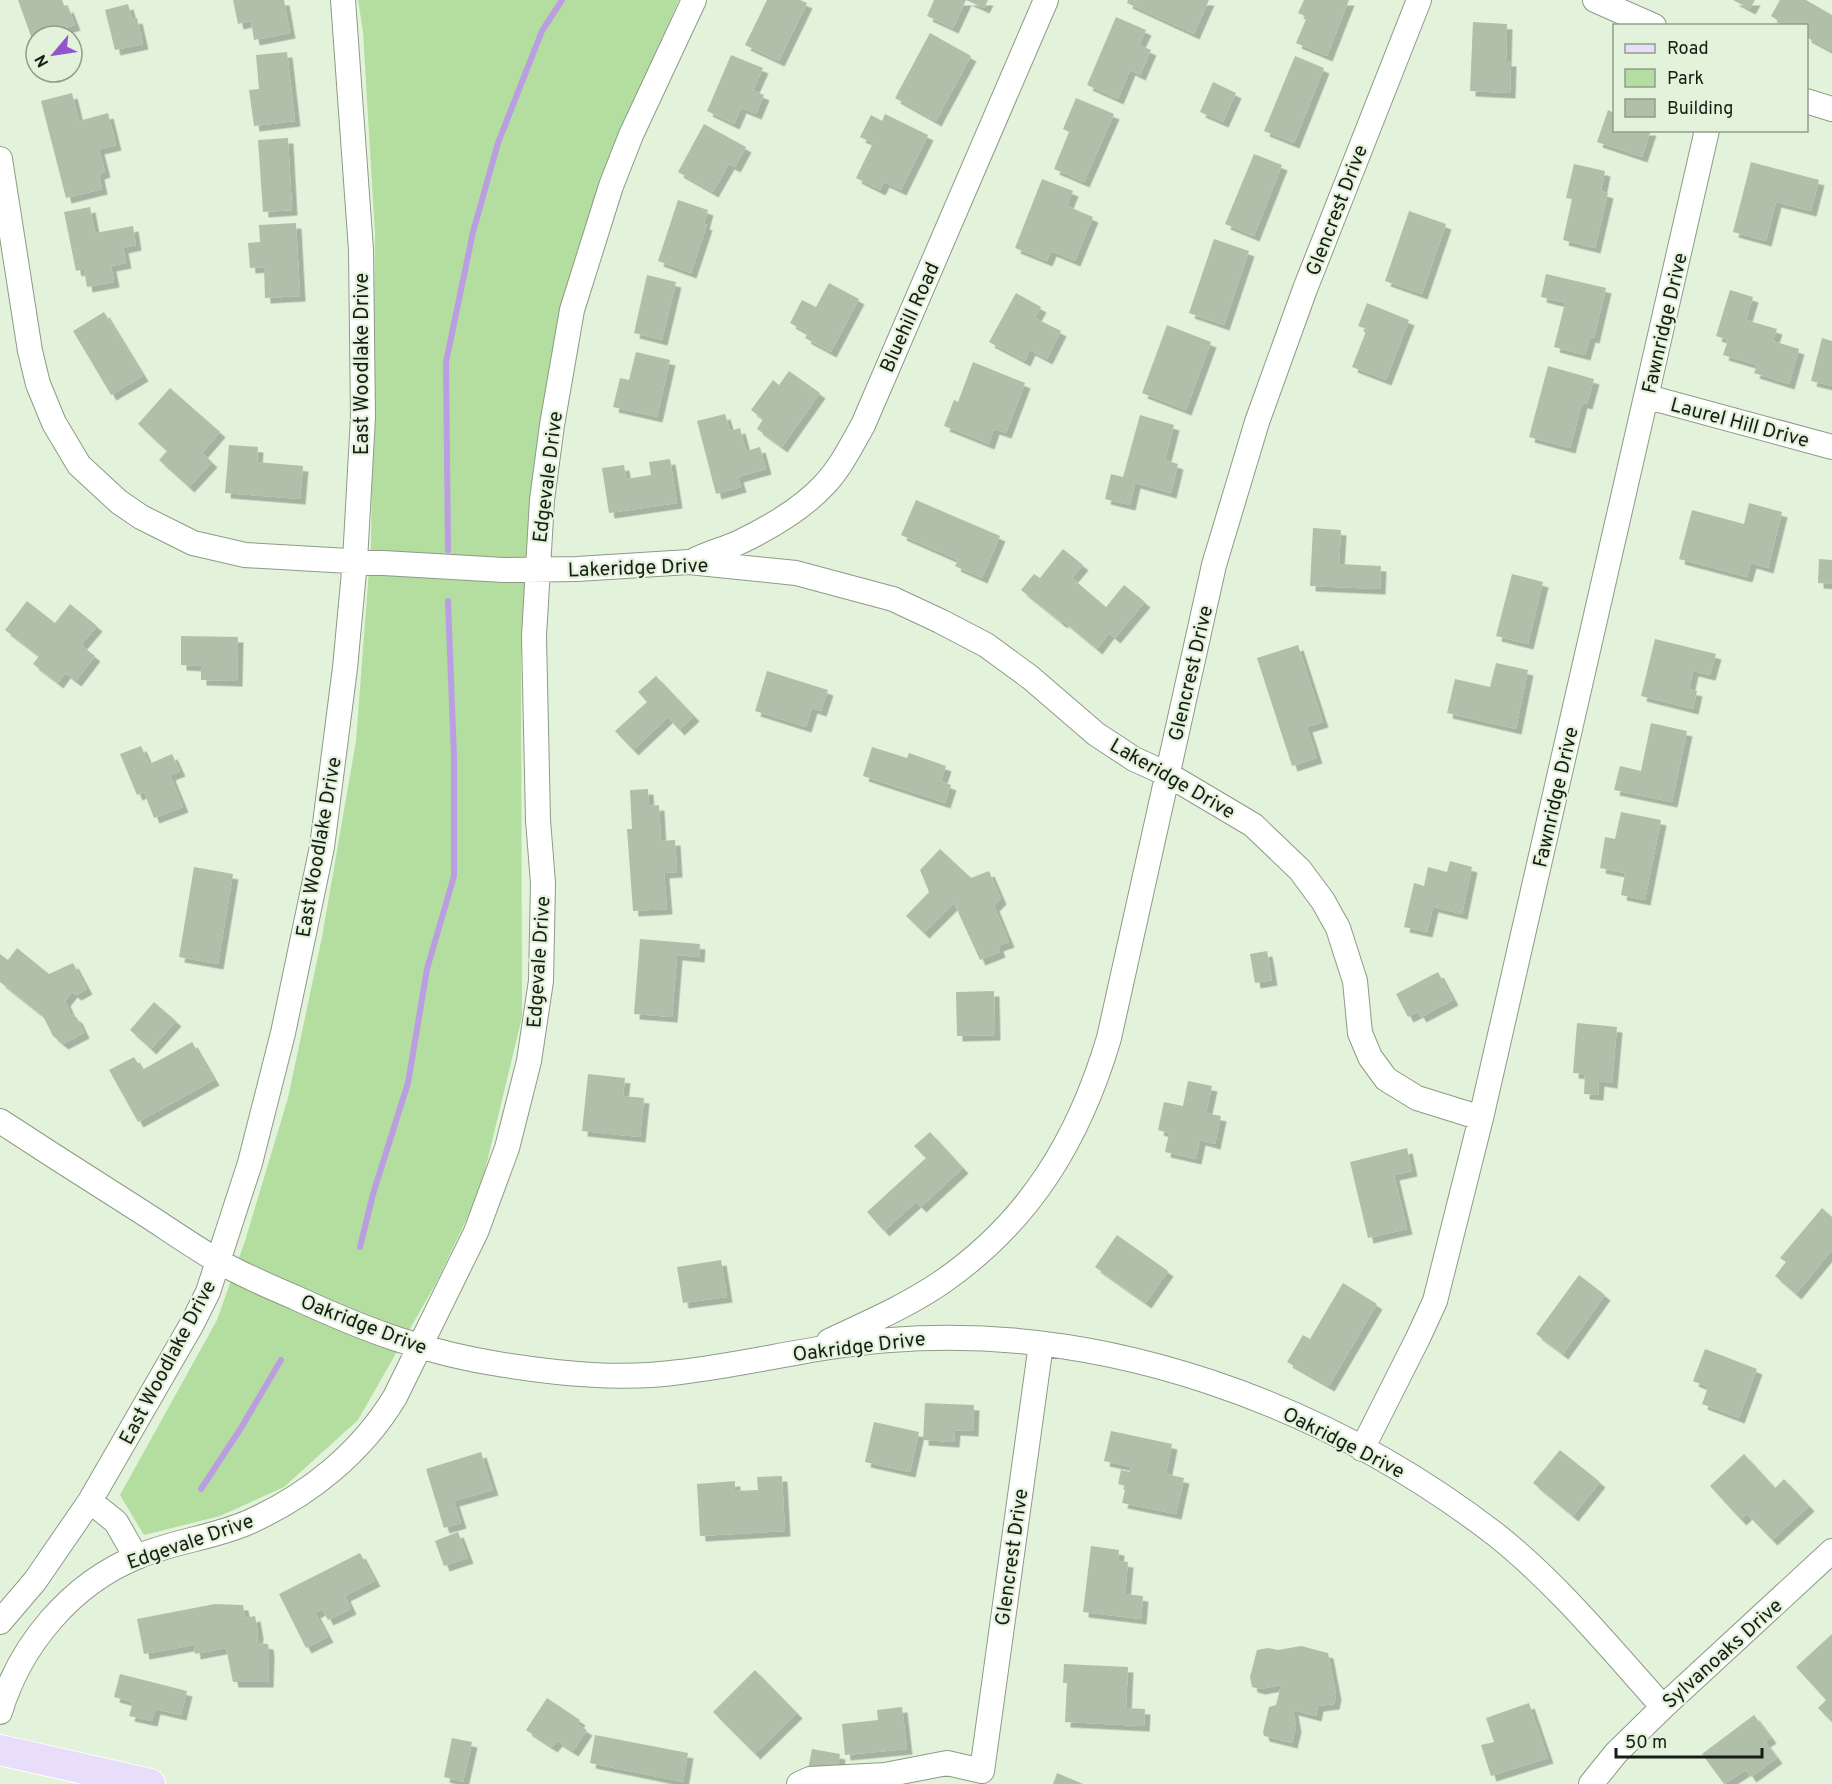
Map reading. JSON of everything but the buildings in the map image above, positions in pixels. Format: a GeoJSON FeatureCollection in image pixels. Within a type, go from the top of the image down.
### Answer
{"type":"FeatureCollection","features":[{"type":"Feature","properties":{"kind":"main road"},"geometry":{"type":"LineString","coordinates":[[0,1750],[150,1784]]}},
{"type":"Feature","properties":{"kind":"street","name":"East Woodlake Drive"},"geometry":{"type":"LineString","coordinates":[[0,1622],[35,1581],[90,1501],[208,1292],[250,1163],[283,1033],[322,847],[345,668],[355,561],[363,417],[361,250],[343,0]]}},
{"type":"Feature","properties":{"kind":"street","name":"Edgevale Drive"},"geometry":{"type":"LineString","coordinates":[[0,1712],[18,1667],[47,1625],[84,1589],[136,1557],[216,1534],[248,1523],[279,1508],[308,1490],[335,1469],[359,1445],[382,1419],[476,1232],[507,1148],[529,1062],[541,981],[543,883],[538,820],[534,636],[537,570],[542,500],[552,425],[572,310],[611,186],[694,0]]}},
{"type":"Feature","properties":{"kind":"street","name":"Bluehill Road"},"geometry":{"type":"LineString","coordinates":[[689,562],[739,542],[775,522],[811,498],[840,466],[862,425],[1046,0]]}},
{"type":"Feature","properties":{"kind":"street","name":"Glencrest Drive"},"geometry":{"type":"LineString","coordinates":[[814,1349],[911,1301],[943,1281],[982,1251],[1009,1226],[1037,1192],[1063,1151],[1080,1118],[1097,1079],[1109,1038],[1214,565],[1257,422],[1305,289],[1419,0]]}},
{"type":"Feature","properties":{"kind":"street"},"geometry":{"type":"LineString","coordinates":[[1595,0],[1649,24]]}},
{"type":"Feature","properties":{"kind":"street"},"geometry":{"type":"LineString","coordinates":[[1808,102],[1832,109]]}},
{"type":"Feature","properties":{"kind":"street","name":"Fawnridge Drive"},"geometry":{"type":"LineString","coordinates":[[1362,1449],[1435,1301],[1481,1118],[1707,132]]}},
{"type":"Feature","properties":{"kind":"street","name":"Lakeridge Drive"},"geometry":{"type":"LineString","coordinates":[[0,159],[30,351],[38,384],[54,423],[80,465],[119,502],[141,517],[194,543],[245,555],[504,570],[689,562],[796,573],[892,599],[986,645],[1031,678],[1096,734],[1134,759],[1167,774],[1253,825],[1300,870],[1323,901],[1338,928],[1355,981],[1360,1033],[1370,1058],[1386,1079],[1417,1098],[1481,1118]]}},
{"type":"Feature","properties":{"kind":"street","name":"Laurel Hill Drive"},"geometry":{"type":"LineString","coordinates":[[1647,397],[1832,447]]}},
{"type":"Feature","properties":{"kind":"street","name":"Oakridge Drive"},"geometry":{"type":"LineString","coordinates":[[0,1121],[219,1262],[356,1326],[419,1348],[564,1374],[596,1375],[675,1373],[814,1349],[887,1340],[989,1338],[1123,1358],[1202,1380],[1276,1407],[1334,1433],[1433,1490],[1498,1536],[1562,1594],[1663,1707]]}},
{"type":"Feature","properties":{"kind":"street","name":"Glencrest Drive"},"geometry":{"type":"LineString","coordinates":[[799,1784],[810,1779],[885,1775],[947,1763],[982,1771],[1041,1344]]}},
{"type":"Feature","properties":{"kind":"street"},"geometry":{"type":"LineString","coordinates":[[90,1501],[116,1522],[136,1557]]}},
{"type":"Feature","properties":{"kind":"street","name":"Sylvanoaks Drive"},"geometry":{"type":"LineString","coordinates":[[1591,1784],[1616,1753],[1663,1707],[1832,1551]]}},
{"type":"Feature","properties":{"kind":"green space"},"geometry":{"type":"Polygon","coordinates":[[[358,0],[679,0],[621,134],[568,284],[538,441],[521,653],[522,1017],[480,1191],[436,1283],[358,1420],[284,1487],[220,1516],[144,1535],[120,1495],[217,1320],[245,1241],[288,1098],[322,937],[356,741],[371,544],[375,235],[363,32],[358,0]]]}},
{"type":"Feature","properties":{"kind":"waterway"},"geometry":{"type":"LineString","coordinates":[[448,550],[446,362],[473,232],[498,143],[542,31],[562,0]]}},
{"type":"Feature","properties":{"kind":"waterway"},"geometry":{"type":"LineString","coordinates":[[360,1247],[373,1194],[408,1083],[427,969],[454,876],[454,757],[448,601]]}},
{"type":"Feature","properties":{"kind":"waterway"},"geometry":{"type":"LineString","coordinates":[[201,1489],[241,1428],[281,1360]]}}]}
